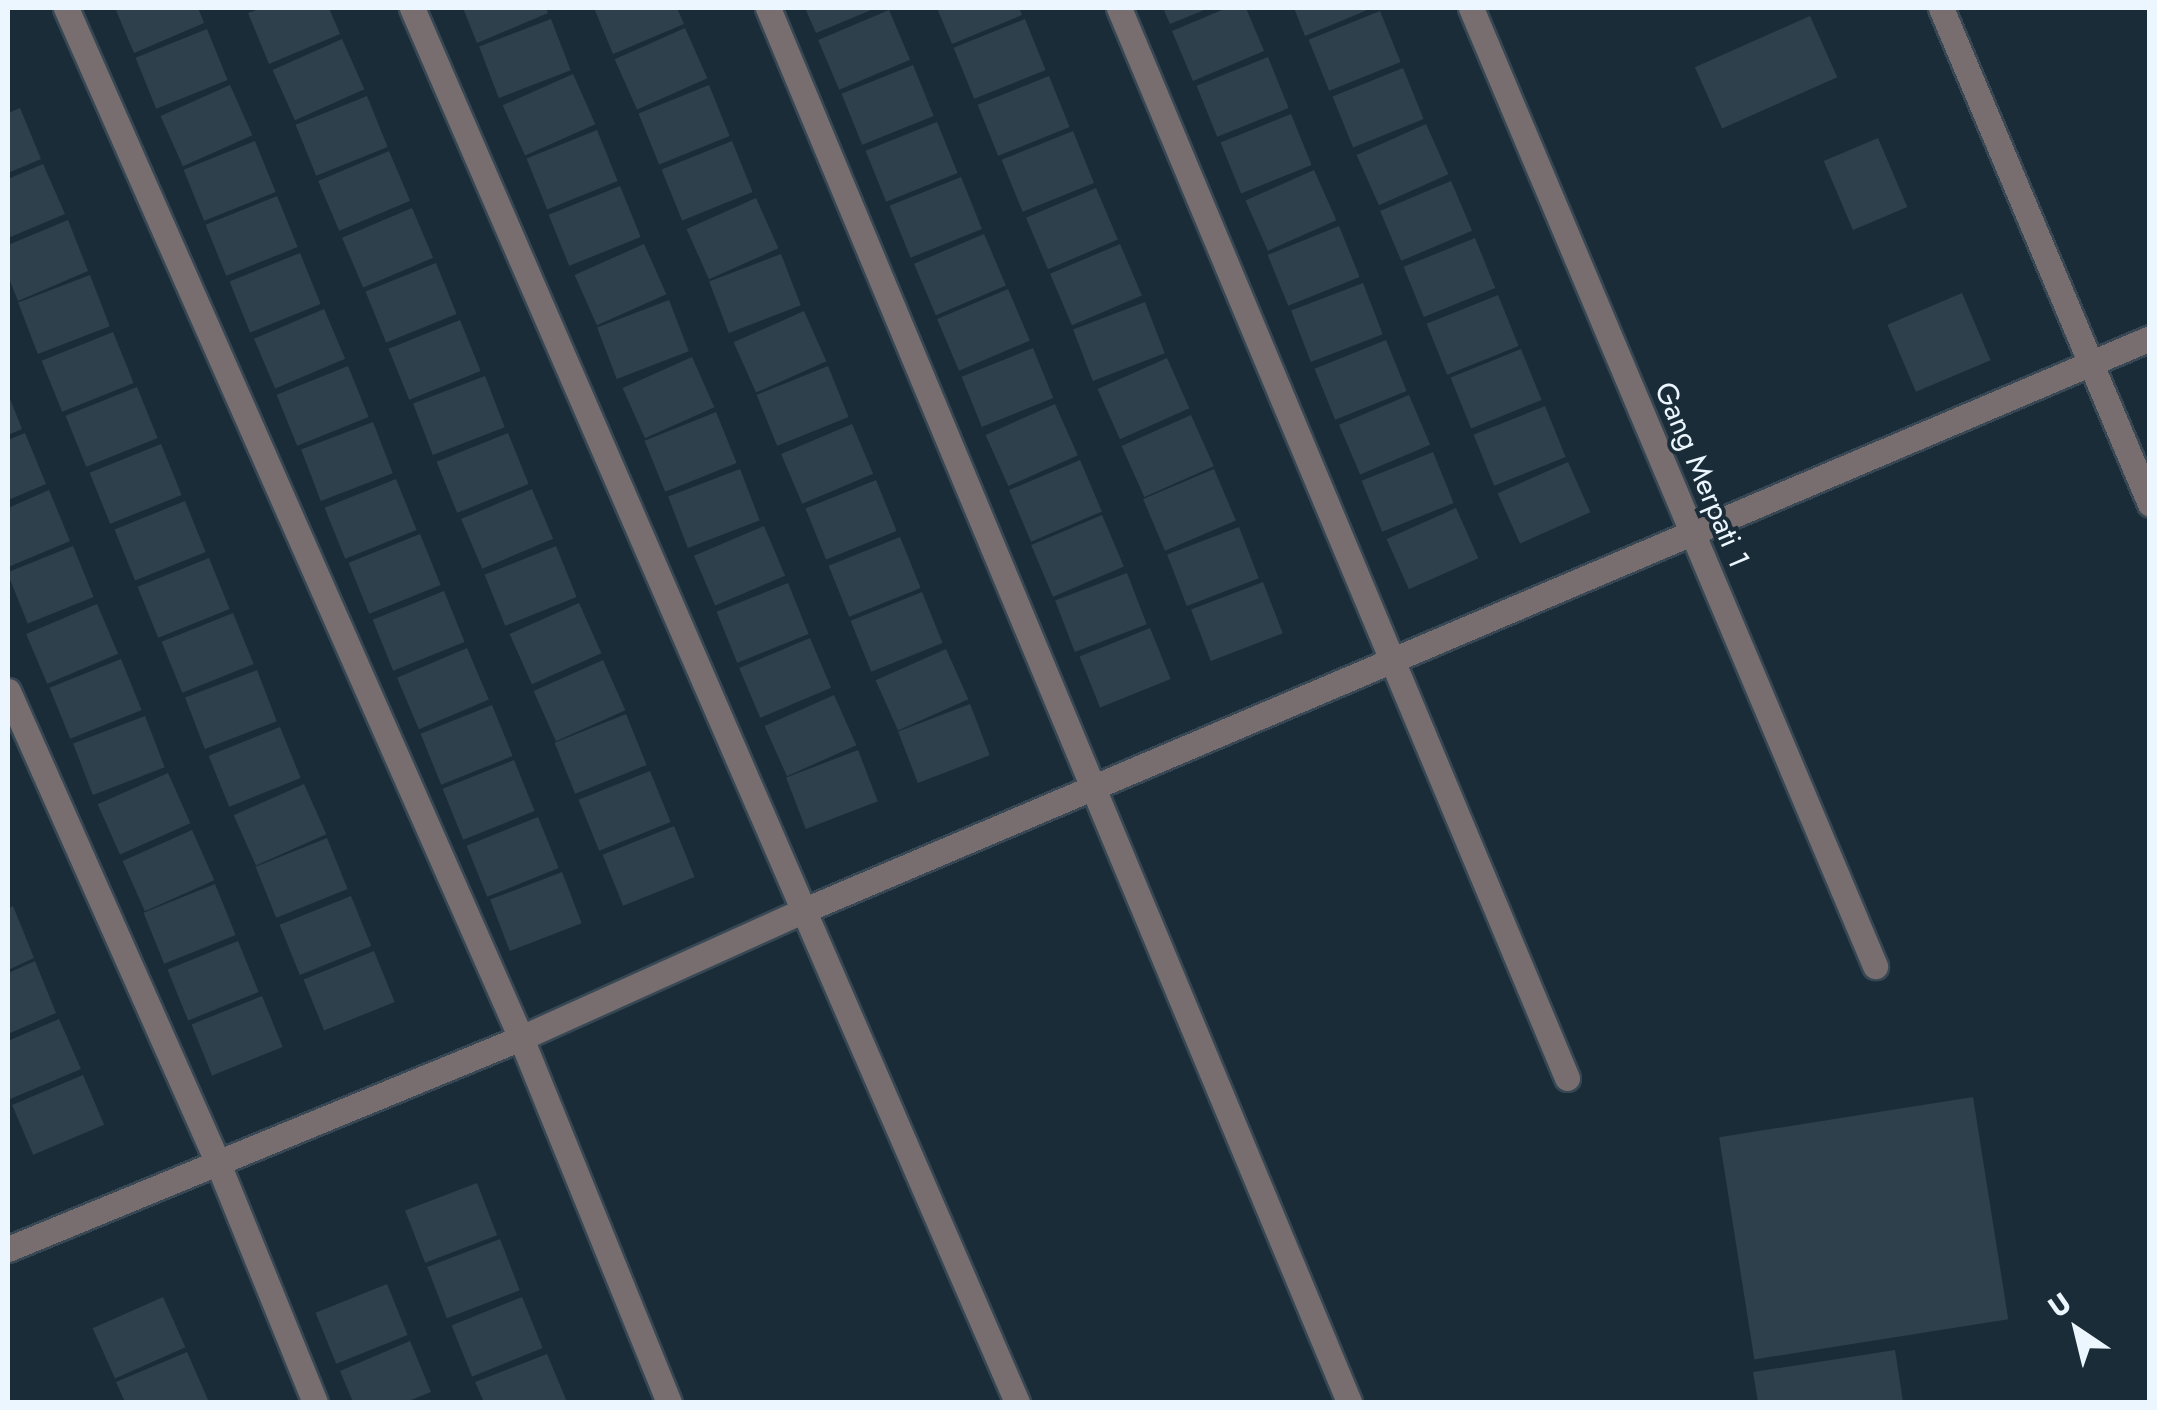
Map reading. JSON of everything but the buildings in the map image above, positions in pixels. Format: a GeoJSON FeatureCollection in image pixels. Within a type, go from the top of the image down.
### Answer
{"type":"FeatureCollection","features":[{"type":"Feature","properties":{"kind":"street"},"geometry":{"type":"LineString","coordinates":[[66,8],[521,1038],[668,1402]]}},
{"type":"Feature","properties":{"kind":"street"},"geometry":{"type":"LineString","coordinates":[[412,8],[807,910],[1016,1402]]}},
{"type":"Feature","properties":{"kind":"street"},"geometry":{"type":"LineString","coordinates":[[768,8],[1349,1402]]}},
{"type":"Feature","properties":{"kind":"street"},"geometry":{"type":"LineString","coordinates":[[1119,8],[1567,1078]]}},
{"type":"Feature","properties":{"kind":"street","name":"Gang Merpati 1"},"geometry":{"type":"LineString","coordinates":[[1472,8],[1875,966]]}},
{"type":"Feature","properties":{"kind":"street"},"geometry":{"type":"LineString","coordinates":[[1941,8],[2150,504]]}},
{"type":"Feature","properties":{"kind":"street"},"geometry":{"type":"LineString","coordinates":[[8,1249],[521,1038],[807,910],[2150,338]]}},
{"type":"Feature","properties":{"kind":"street"},"geometry":{"type":"LineString","coordinates":[[8,690],[217,1161],[315,1402]]}}]}
